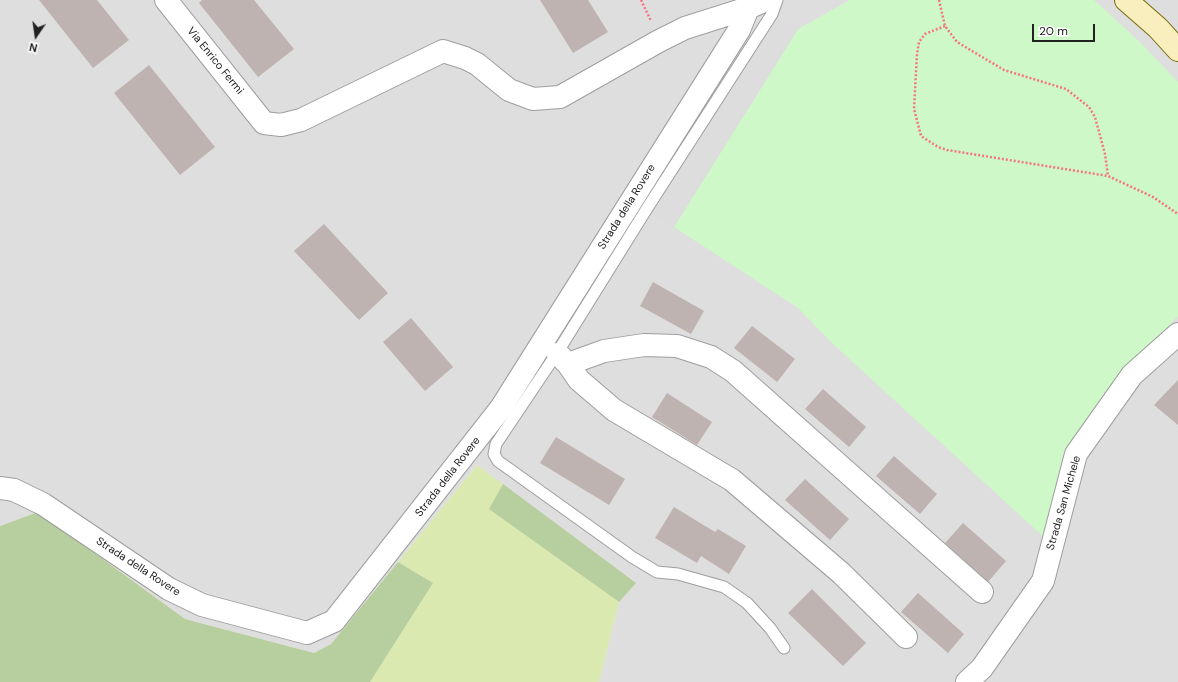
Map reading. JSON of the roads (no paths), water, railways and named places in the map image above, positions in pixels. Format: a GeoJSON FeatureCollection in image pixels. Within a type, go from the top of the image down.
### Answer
{"type":"FeatureCollection","features":[{"type":"Feature","properties":{"kind":"street","name":"Via Enrico Fermi"},"geometry":{"type":"LineString","coordinates":[[166,0],[264,123]]}},
{"type":"Feature","properties":{"kind":"street"},"geometry":{"type":"LineString","coordinates":[[1126,0],[1158,28],[1178,50]]}},
{"type":"Feature","properties":{"kind":"street","name":"Strada della Rovere"},"geometry":{"type":"LineString","coordinates":[[264,123],[281,125],[301,120],[444,52],[465,58],[477,64],[509,90],[533,99],[560,97],[659,41],[686,28],[757,4]]}},
{"type":"Feature","properties":{"kind":"street","name":"Strada della Rovere"},"geometry":{"type":"LineString","coordinates":[[0,488],[14,490],[43,504],[169,589],[202,605],[307,633],[334,621],[502,408],[739,30],[757,4]]}},
{"type":"Feature","properties":{"kind":"street","name":"Strada San Michele"},"geometry":{"type":"LineString","coordinates":[[967,682],[982,668],[1043,581],[1076,454],[1132,375],[1178,334]]}},
{"type":"Feature","properties":{"kind":"street"},"geometry":{"type":"LineString","coordinates":[[906,636],[842,573],[732,480],[614,410],[579,380],[562,358],[604,350],[644,345],[677,346],[711,356],[733,371],[982,592]]}},
{"type":"Feature","properties":{"kind":"lane"},"geometry":{"type":"LineString","coordinates":[[777,0],[772,14],[646,210],[562,358],[496,444],[494,454],[498,461],[632,557],[657,572],[678,574],[724,587],[747,603],[770,628],[784,648]]}}]}
